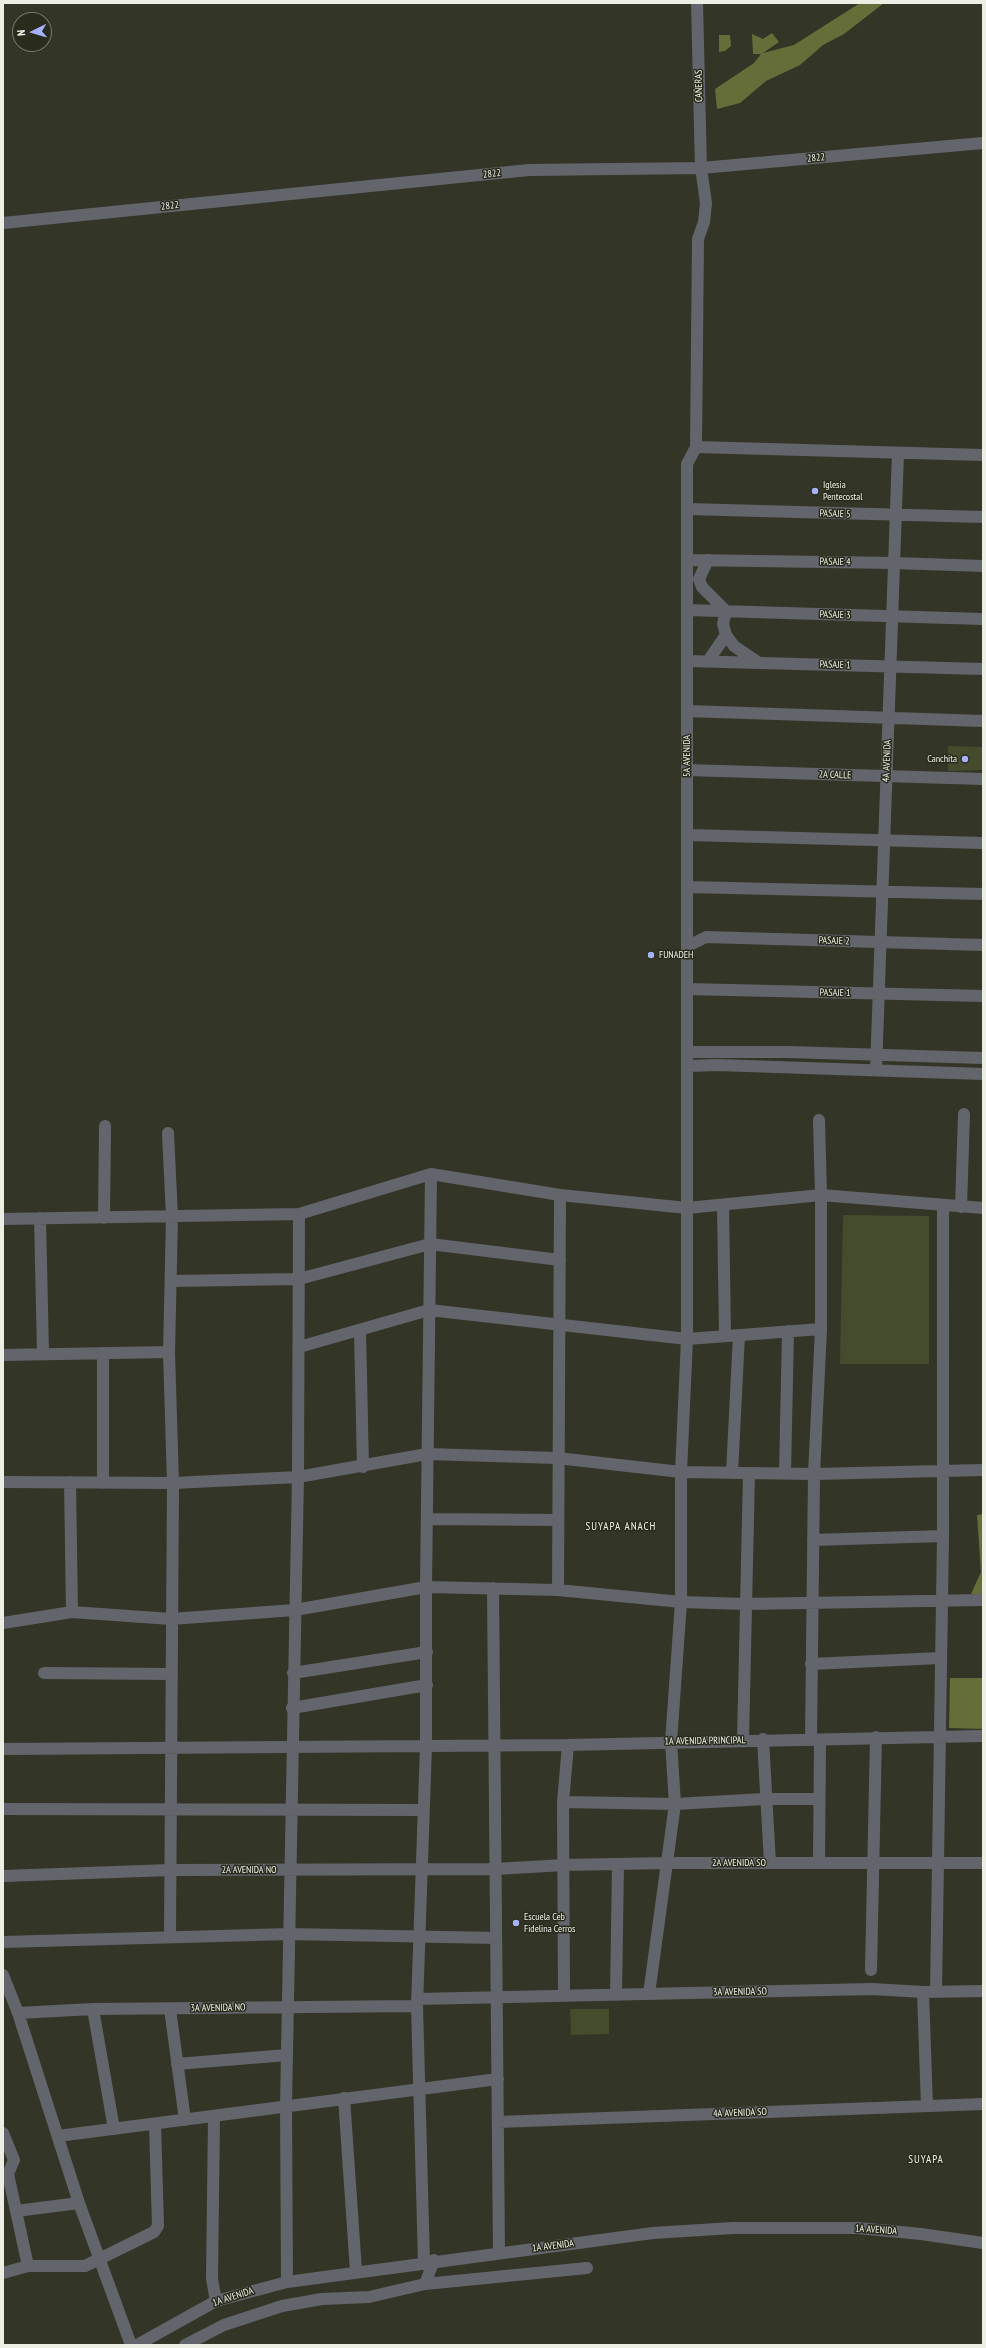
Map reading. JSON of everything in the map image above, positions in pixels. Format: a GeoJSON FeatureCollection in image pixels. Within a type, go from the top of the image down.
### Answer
{"type":"FeatureCollection","features":[{"type":"Feature","properties":{"kind":"street","name":"CAÑERAS"},"geometry":{"type":"LineString","coordinates":[[696,447],[698,239],[704,222],[706,203],[701,168],[697,3]]}},
{"type":"Feature","properties":{"kind":"street","name":"2822"},"geometry":{"type":"LineString","coordinates":[[3,223],[529,170],[701,168],[983,143]]}},
{"type":"Feature","properties":{"kind":"street"},"geometry":{"type":"LineString","coordinates":[[696,447],[983,455]]}},
{"type":"Feature","properties":{"kind":"street","name":"5A AVENIDA"},"geometry":{"type":"LineString","coordinates":[[649,1994],[675,1804],[671,1742],[681,1602],[681,1472],[687,1339],[687,464],[696,447]]}},
{"type":"Feature","properties":{"kind":"street","name":"4A AVENIDA"},"geometry":{"type":"LineString","coordinates":[[876,1070],[898,453]]}},
{"type":"Feature","properties":{"kind":"street","name":"PASAJE 5"},"geometry":{"type":"LineString","coordinates":[[687,509],[983,517]]}},
{"type":"Feature","properties":{"kind":"street","name":"PASAJE 4"},"geometry":{"type":"LineString","coordinates":[[687,560],[983,566]]}},
{"type":"Feature","properties":{"kind":"street"},"geometry":{"type":"LineString","coordinates":[[708,560],[699,579],[702,587],[726,611],[722,624],[726,635],[734,646],[759,663]]}},
{"type":"Feature","properties":{"kind":"street","name":"PASAJE 3"},"geometry":{"type":"LineString","coordinates":[[687,610],[892,618],[983,619]]}},
{"type":"Feature","properties":{"kind":"street"},"geometry":{"type":"LineString","coordinates":[[708,661],[726,635]]}},
{"type":"Feature","properties":{"kind":"street","name":"PASAJE 1"},"geometry":{"type":"LineString","coordinates":[[687,661],[983,669]]}},
{"type":"Feature","properties":{"kind":"street"},"geometry":{"type":"LineString","coordinates":[[687,711],[983,721]]}},
{"type":"Feature","properties":{"kind":"street","name":"2A CALLE"},"geometry":{"type":"LineString","coordinates":[[688,770],[983,779]]}},
{"type":"Feature","properties":{"kind":"street"},"geometry":{"type":"LineString","coordinates":[[688,835],[884,839],[983,843]]}},
{"type":"Feature","properties":{"kind":"street"},"geometry":{"type":"LineString","coordinates":[[688,887],[983,894]]}},
{"type":"Feature","properties":{"kind":"street","name":"PASAJE 2"},"geometry":{"type":"LineString","coordinates":[[688,946],[706,937],[983,944]]}},
{"type":"Feature","properties":{"kind":"street","name":"PASAJE 1"},"geometry":{"type":"LineString","coordinates":[[688,989],[983,996]]}},
{"type":"Feature","properties":{"kind":"street"},"geometry":{"type":"LineString","coordinates":[[688,1052],[983,1058]]}},
{"type":"Feature","properties":{"kind":"street"},"geometry":{"type":"LineString","coordinates":[[688,1066],[717,1064],[983,1074]]}},
{"type":"Feature","properties":{"kind":"street"},"geometry":{"type":"LineString","coordinates":[[961,1207],[964,1114]]}},
{"type":"Feature","properties":{"kind":"street"},"geometry":{"type":"LineString","coordinates":[[819,1120],[821,1195],[820,1329],[814,1474],[811,1664],[818,1799],[819,1863]]}},
{"type":"Feature","properties":{"kind":"street"},"geometry":{"type":"LineString","coordinates":[[104,1218],[105,1126]]}},
{"type":"Feature","properties":{"kind":"street"},"geometry":{"type":"LineString","coordinates":[[168,1133],[172,1217],[169,1352],[173,1483],[170,1936]]}},
{"type":"Feature","properties":{"kind":"street"},"geometry":{"type":"LineString","coordinates":[[3,1219],[299,1214],[431,1174],[560,1195],[687,1208],[821,1195],[943,1206],[983,1208]]}},
{"type":"Feature","properties":{"kind":"street"},"geometry":{"type":"LineString","coordinates":[[425,2284],[429,2261],[418,2089],[417,2002],[426,1746],[427,1454],[431,1174]]}},
{"type":"Feature","properties":{"kind":"street"},"geometry":{"type":"LineString","coordinates":[[558,1590],[560,1195]]}},
{"type":"Feature","properties":{"kind":"street"},"geometry":{"type":"LineString","coordinates":[[723,1205],[725,1336]]}},
{"type":"Feature","properties":{"kind":"street"},"geometry":{"type":"LineString","coordinates":[[936,1992],[942,1600],[943,1206]]}},
{"type":"Feature","properties":{"kind":"street"},"geometry":{"type":"LineString","coordinates":[[287,2282],[286,2106],[292,1810],[292,1708],[300,1347],[299,1214]]}},
{"type":"Feature","properties":{"kind":"street"},"geometry":{"type":"LineString","coordinates":[[40,1218],[43,1354]]}},
{"type":"Feature","properties":{"kind":"street"},"geometry":{"type":"LineString","coordinates":[[171,1281],[299,1279],[430,1244],[560,1260]]}},
{"type":"Feature","properties":{"kind":"street"},"geometry":{"type":"LineString","coordinates":[[300,1347],[429,1310],[560,1326],[687,1339],[820,1329]]}},
{"type":"Feature","properties":{"kind":"street"},"geometry":{"type":"LineString","coordinates":[[360,1331],[363,1467]]}},
{"type":"Feature","properties":{"kind":"street"},"geometry":{"type":"LineString","coordinates":[[785,1474],[788,1331]]}},
{"type":"Feature","properties":{"kind":"street"},"geometry":{"type":"LineString","coordinates":[[732,1473],[739,1335]]}},
{"type":"Feature","properties":{"kind":"street"},"geometry":{"type":"LineString","coordinates":[[3,1355],[169,1352]]}},
{"type":"Feature","properties":{"kind":"street"},"geometry":{"type":"LineString","coordinates":[[103,1353],[103,1483]]}},
{"type":"Feature","properties":{"kind":"street"},"geometry":{"type":"LineString","coordinates":[[3,1482],[173,1483],[298,1477],[363,1467],[427,1454],[558,1458],[681,1472],[814,1474],[983,1470]]}},
{"type":"Feature","properties":{"kind":"street"},"geometry":{"type":"LineString","coordinates":[[744,1741],[748,1473]]}},
{"type":"Feature","properties":{"kind":"street"},"geometry":{"type":"LineString","coordinates":[[70,1482],[72,1612]]}},
{"type":"Feature","properties":{"kind":"street"},"geometry":{"type":"LineString","coordinates":[[427,1519],[558,1520]]}},
{"type":"Feature","properties":{"kind":"street"},"geometry":{"type":"LineString","coordinates":[[813,1540],[942,1536]]}},
{"type":"Feature","properties":{"kind":"street"},"geometry":{"type":"LineString","coordinates":[[3,1623],[72,1612],[171,1619],[295,1610],[426,1587],[558,1590],[681,1602],[745,1604],[812,1605],[983,1600]]}},
{"type":"Feature","properties":{"kind":"street"},"geometry":{"type":"LineString","coordinates":[[493,1588],[499,2252]]}},
{"type":"Feature","properties":{"kind":"street"},"geometry":{"type":"LineString","coordinates":[[293,1673],[427,1652]]}},
{"type":"Feature","properties":{"kind":"street"},"geometry":{"type":"LineString","coordinates":[[811,1664],[940,1658]]}},
{"type":"Feature","properties":{"kind":"street"},"geometry":{"type":"LineString","coordinates":[[44,1673],[171,1674]]}},
{"type":"Feature","properties":{"kind":"street"},"geometry":{"type":"LineString","coordinates":[[292,1708],[427,1685]]}},
{"type":"Feature","properties":{"kind":"street","name":"1A AVENIDA PRINCIPAL"},"geometry":{"type":"LineString","coordinates":[[3,1749],[172,1746],[292,1747],[568,1745],[744,1741],[762,1739],[815,1741],[940,1736],[983,1736]]}},
{"type":"Feature","properties":{"kind":"street"},"geometry":{"type":"LineString","coordinates":[[871,1970],[876,1738]]}},
{"type":"Feature","properties":{"kind":"street"},"geometry":{"type":"LineString","coordinates":[[762,1739],[764,1799],[770,1863]]}},
{"type":"Feature","properties":{"kind":"street"},"geometry":{"type":"LineString","coordinates":[[564,1994],[563,1802],[568,1745]]}},
{"type":"Feature","properties":{"kind":"street"},"geometry":{"type":"LineString","coordinates":[[563,1802],[675,1804],[764,1799],[818,1799]]}},
{"type":"Feature","properties":{"kind":"street"},"geometry":{"type":"LineString","coordinates":[[3,1809],[424,1810]]}},
{"type":"Feature","properties":{"kind":"street","name":"2A AVENIDA SO"},"geometry":{"type":"LineString","coordinates":[[496,1869],[564,1865],[666,1863],[983,1863]]}},
{"type":"Feature","properties":{"kind":"street"},"geometry":{"type":"LineString","coordinates":[[616,1995],[618,1864]]}},
{"type":"Feature","properties":{"kind":"street","name":"2A AVENIDA NO"},"geometry":{"type":"LineString","coordinates":[[3,1876],[171,1870],[496,1869]]}},
{"type":"Feature","properties":{"kind":"street"},"geometry":{"type":"LineString","coordinates":[[3,1942],[170,1936],[289,1934],[496,1938]]}},
{"type":"Feature","properties":{"kind":"street"},"geometry":{"type":"LineString","coordinates":[[4,1982],[18,2013],[79,2203],[131,2345]]}},
{"type":"Feature","properties":{"kind":"street","name":"3A AVENIDA SO"},"geometry":{"type":"LineString","coordinates":[[497,1997],[564,1994],[616,1995],[872,1989],[923,1992],[983,1991]]}},
{"type":"Feature","properties":{"kind":"street"},"geometry":{"type":"LineString","coordinates":[[923,1992],[927,2106]]}},
{"type":"Feature","properties":{"kind":"street","name":"3A AVENIDA NO"},"geometry":{"type":"LineString","coordinates":[[18,2013],[93,2009],[288,2007],[497,1997]]}},
{"type":"Feature","properties":{"kind":"street"},"geometry":{"type":"LineString","coordinates":[[93,2009],[114,2129]]}},
{"type":"Feature","properties":{"kind":"street"},"geometry":{"type":"LineString","coordinates":[[170,2009],[185,2120]]}},
{"type":"Feature","properties":{"kind":"street"},"geometry":{"type":"LineString","coordinates":[[177,2064],[287,2055]]}},
{"type":"Feature","properties":{"kind":"street"},"geometry":{"type":"LineString","coordinates":[[58,2136],[498,2079]]}},
{"type":"Feature","properties":{"kind":"street"},"geometry":{"type":"LineString","coordinates":[[344,2098],[356,2271]]}},
{"type":"Feature","properties":{"kind":"street","name":"4A AVENIDA SO"},"geometry":{"type":"LineString","coordinates":[[498,2122],[983,2104]]}},
{"type":"Feature","properties":{"kind":"street"},"geometry":{"type":"LineString","coordinates":[[214,2116],[212,2279],[216,2301]]}},
{"type":"Feature","properties":{"kind":"street"},"geometry":{"type":"LineString","coordinates":[[3,2273],[28,2266],[77,2268],[85,2266],[154,2232],[158,2226],[155,2124]]}},
{"type":"Feature","properties":{"kind":"street"},"geometry":{"type":"LineString","coordinates":[[3,2134],[14,2160],[8,2174],[28,2266]]}},
{"type":"Feature","properties":{"kind":"street"},"geometry":{"type":"LineString","coordinates":[[16,2211],[79,2203]]}},
{"type":"Feature","properties":{"kind":"street","name":"1A AVENIDA"},"geometry":{"type":"LineString","coordinates":[[137,2345],[216,2301],[287,2282],[429,2261],[653,2233],[733,2228],[858,2228],[921,2234],[983,2243]]}},
{"type":"Feature","properties":{"kind":"street"},"geometry":{"type":"LineString","coordinates":[[185,2345],[224,2325],[282,2306],[322,2299],[369,2297],[425,2284],[587,2268]]}},
{"type":"Feature","properties":{"kind":"green space"},"geometry":{"type":"Polygon","coordinates":[[[860,3],[884,3],[844,34],[823,45],[800,65],[766,81],[740,103],[717,109],[715,89],[754,63],[761,54],[753,54],[752,34],[763,39],[772,33],[779,42],[763,53],[794,45],[860,3]]]}},
{"type":"Feature","properties":{"kind":"green space"},"geometry":{"type":"Polygon","coordinates":[[[719,35],[730,35],[731,46],[725,51],[719,52],[719,35]]]}},
{"type":"Feature","properties":{"kind":"green space","name":"Canchita"},"geometry":{"type":"Polygon","coordinates":[[[948,746],[983,747],[983,770],[948,771],[948,746]]]}},
{"type":"Feature","properties":{"kind":"green space"},"geometry":{"type":"Polygon","coordinates":[[[843,1215],[929,1216],[929,1364],[840,1364],[843,1215]]]}},
{"type":"Feature","properties":{"kind":"green space"},"geometry":{"type":"Polygon","coordinates":[[[983,1514],[983,1594],[971,1594],[981,1572],[977,1515],[983,1514]]]}},
{"type":"Feature","properties":{"kind":"green space"},"geometry":{"type":"Polygon","coordinates":[[[950,1678],[983,1678],[983,1729],[949,1728],[950,1678]]]}},
{"type":"Feature","properties":{"kind":"green space"},"geometry":{"type":"Polygon","coordinates":[[[570,2009],[609,2009],[609,2034],[571,2035],[570,2009]]]}},
{"type":"Feature","properties":{"kind":"place","name":"Iglesia Pentecostal"},"geometry":{"type":"Point","coordinates":[815,491]}},
{"type":"Feature","properties":{"kind":"place","name":"Canchita"},"geometry":{"type":"Point","coordinates":[965,759]}},
{"type":"Feature","properties":{"kind":"place","name":"FUNADEH"},"geometry":{"type":"Point","coordinates":[651,955]}},
{"type":"Feature","properties":{"kind":"place","name":"Escuela Ceb Fidelina Cerros"},"geometry":{"type":"Point","coordinates":[516,1923]}},
{"type":"Feature","properties":{"kind":"district","name":"SUYAPA ANACH"},"geometry":{"type":"Point","coordinates":[621,1527]}},
{"type":"Feature","properties":{"kind":"district","name":"SUYAPA"},"geometry":{"type":"Point","coordinates":[926,2160]}}]}
